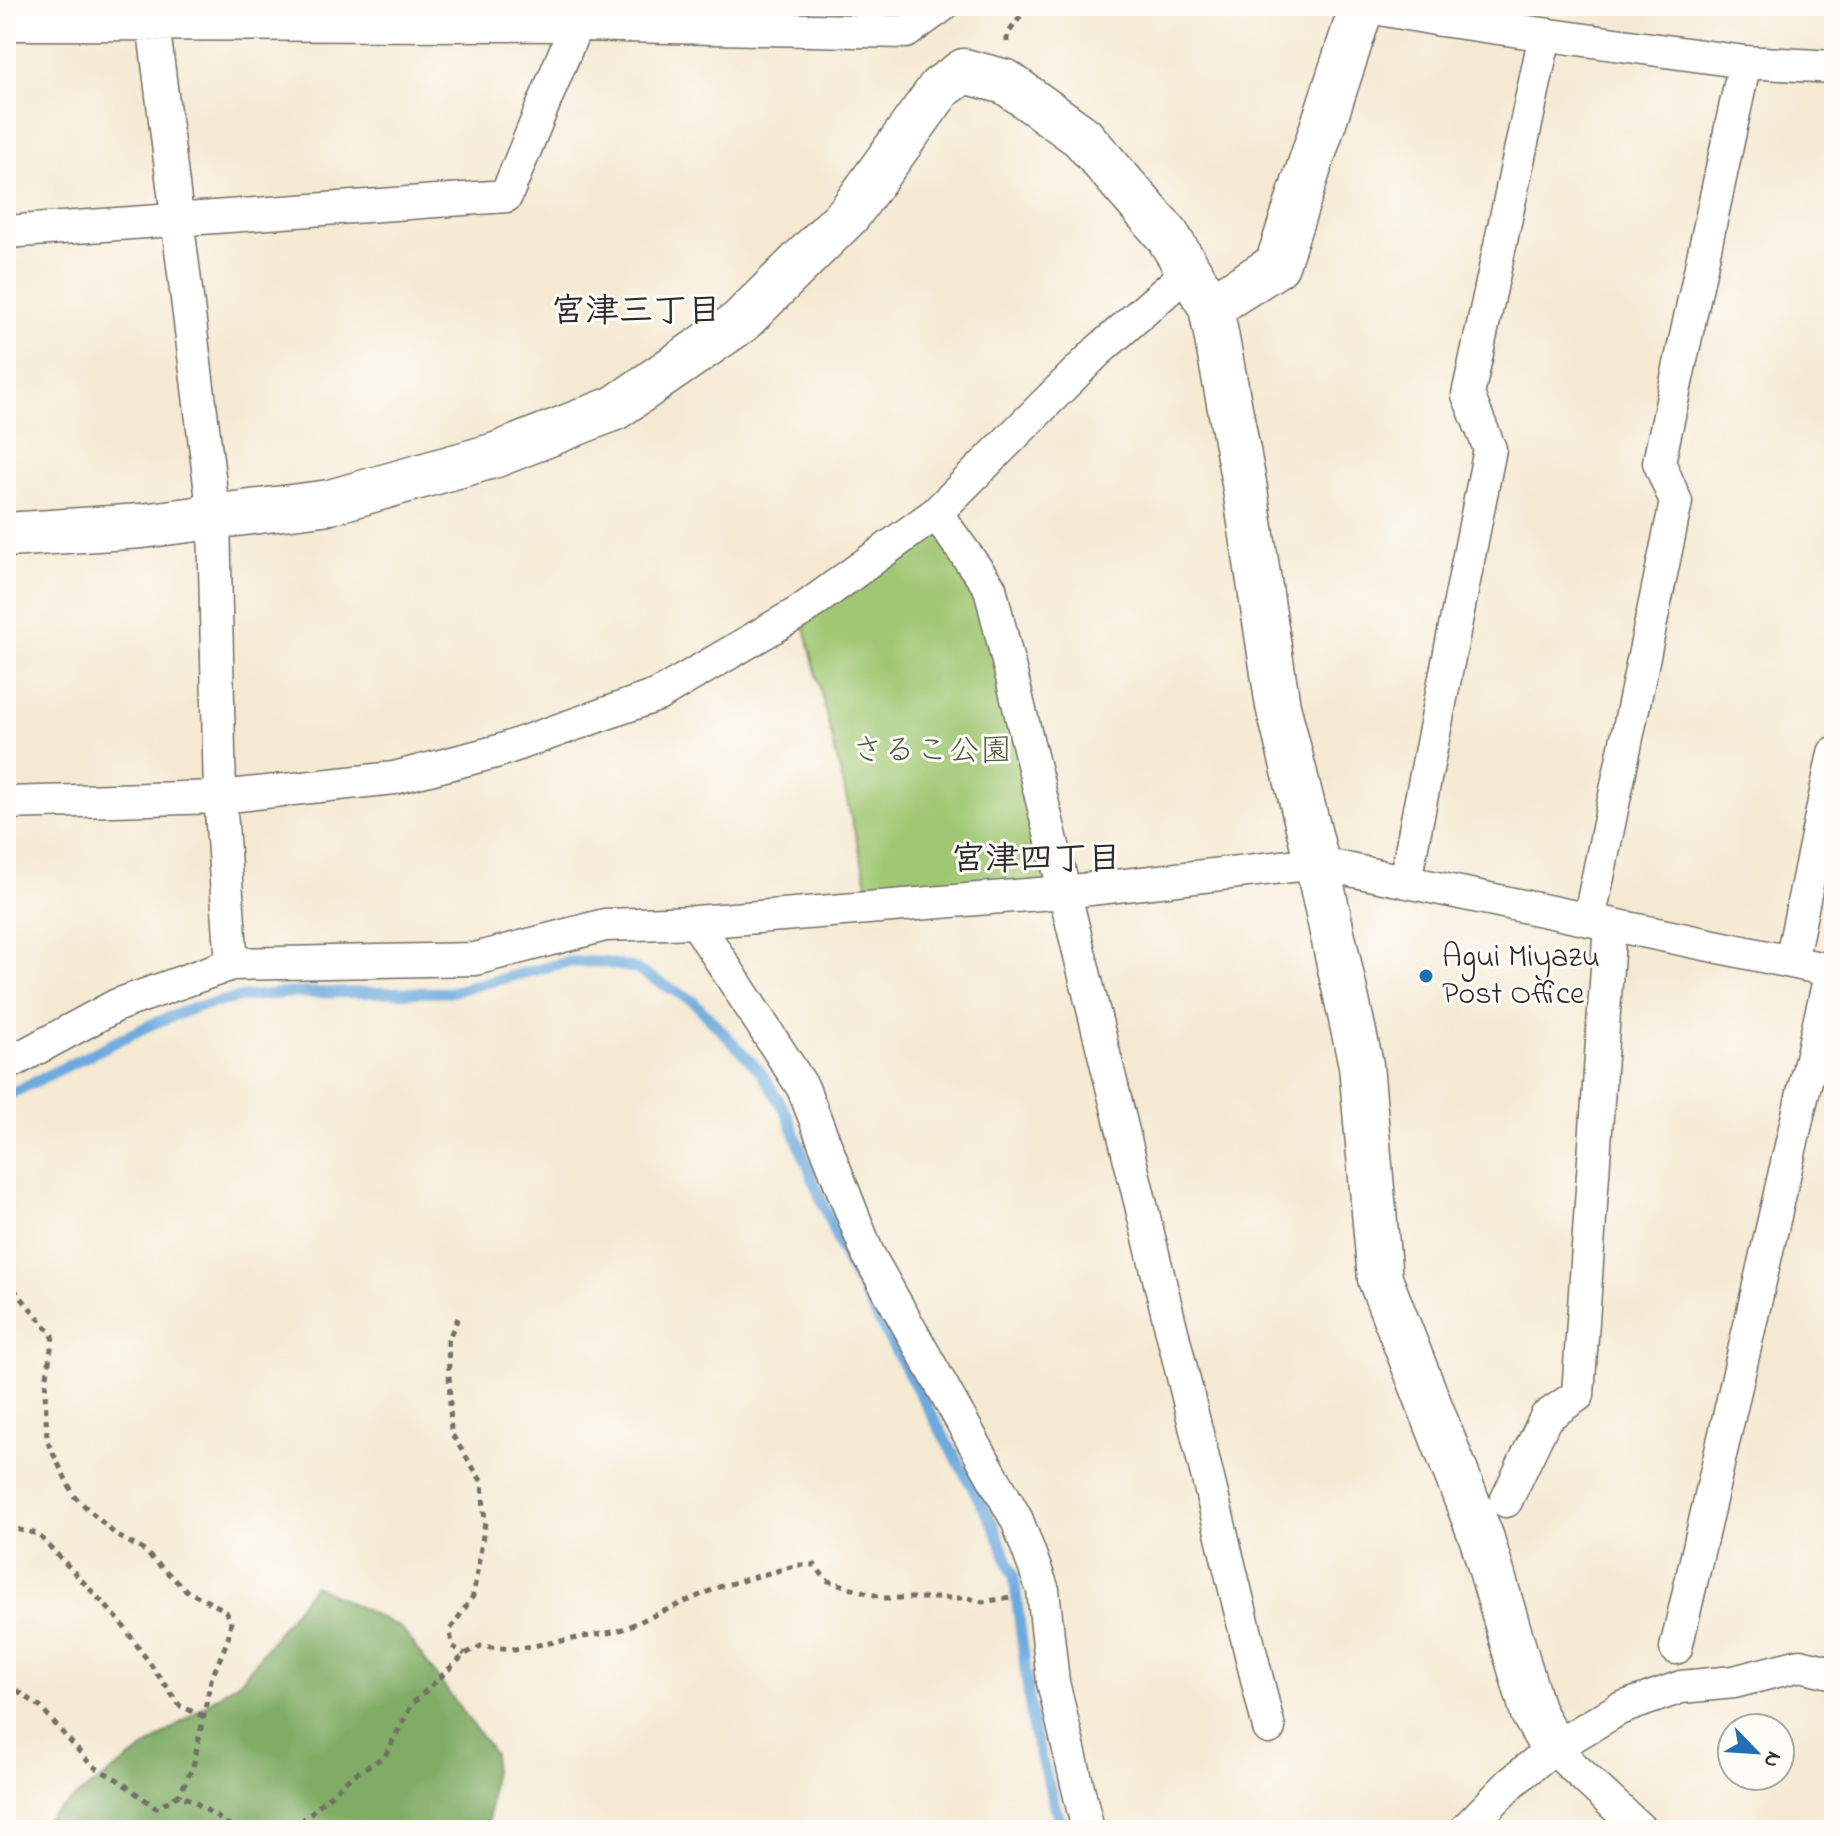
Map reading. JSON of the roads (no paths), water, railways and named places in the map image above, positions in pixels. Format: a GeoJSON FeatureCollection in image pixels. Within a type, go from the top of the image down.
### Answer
{"type":"FeatureCollection","features":[{"type":"Feature","properties":{"kind":"street"},"geometry":{"type":"LineString","coordinates":[[6,24],[152,15],[906,32],[942,6]]}},
{"type":"Feature","properties":{"kind":"street"},"geometry":{"type":"LineString","coordinates":[[6,803],[220,797],[394,778],[499,751],[658,695],[801,611],[936,513],[1098,351],[1200,289],[1277,265],[1363,6],[1745,62],[1834,67]]}},
{"type":"Feature","properties":{"kind":"street"},"geometry":{"type":"LineString","coordinates":[[152,15],[214,517],[220,797],[232,964]]}},
{"type":"Feature","properties":{"kind":"street"},"geometry":{"type":"LineString","coordinates":[[6,232],[506,196],[576,25]]}},
{"type":"Feature","properties":{"kind":"street"},"geometry":{"type":"LineString","coordinates":[[1405,881],[1490,449],[1468,395],[1545,35]]}},
{"type":"Feature","properties":{"kind":"street"},"geometry":{"type":"LineString","coordinates":[[1506,1501],[1546,1417],[1578,1395],[1600,922],[1676,502],[1659,462],[1745,62]]}},
{"type":"Feature","properties":{"kind":"street"},"geometry":{"type":"LineString","coordinates":[[6,535],[142,526],[345,498],[496,455],[615,408],[740,322],[849,214],[940,88],[964,71],[1006,82],[1082,137],[1167,235],[1200,289],[1244,483],[1278,706],[1317,863],[1361,1065],[1380,1279],[1482,1539],[1533,1713],[1553,1748],[1641,1830]]}},
{"type":"Feature","properties":{"kind":"street"},"geometry":{"type":"LineString","coordinates":[[936,513],[990,588],[1269,1728]]}},
{"type":"Feature","properties":{"kind":"street"},"geometry":{"type":"LineString","coordinates":[[1791,962],[1834,753]]}},
{"type":"Feature","properties":{"kind":"street"},"geometry":{"type":"LineString","coordinates":[[6,1065],[117,1005],[232,964],[475,959],[605,925],[696,922],[1064,892],[1317,863],[1832,971],[1676,1648]]}},
{"type":"Feature","properties":{"kind":"street"},"geometry":{"type":"LineString","coordinates":[[696,922],[803,1088],[868,1254],[1017,1520],[1043,1590],[1053,1682],[1088,1830]]}},
{"type":"Feature","properties":{"kind":"street"},"geometry":{"type":"LineString","coordinates":[[1465,1830],[1511,1783],[1553,1748],[1619,1709],[1681,1687],[1734,1682],[1800,1665],[1834,1673]]}},
{"type":"Feature","properties":{"kind":"waterway"},"geometry":{"type":"LineString","coordinates":[[6,1096],[152,1024],[196,1007],[242,997],[288,993],[450,992],[567,962],[602,962],[634,968],[693,1001],[761,1072],[786,1112],[847,1264],[994,1526],[1014,1577],[1033,1731],[1062,1830]]}},
{"type":"Feature","properties":{"kind":"place","name":"Agui Miyazu Post Office"},"geometry":{"type":"Point","coordinates":[1426,976]}},
{"type":"Feature","properties":{"kind":"district","name":"宮津三丁目"},"geometry":{"type":"Point","coordinates":[636,313]}},
{"type":"Feature","properties":{"kind":"district","name":"宮津四丁目"},"geometry":{"type":"Point","coordinates":[1036,861]}},
{"type":"Feature","properties":{"kind":"park label","name":"さるこ公園"},"geometry":{"type":"Point","coordinates":[932,752]}}]}
